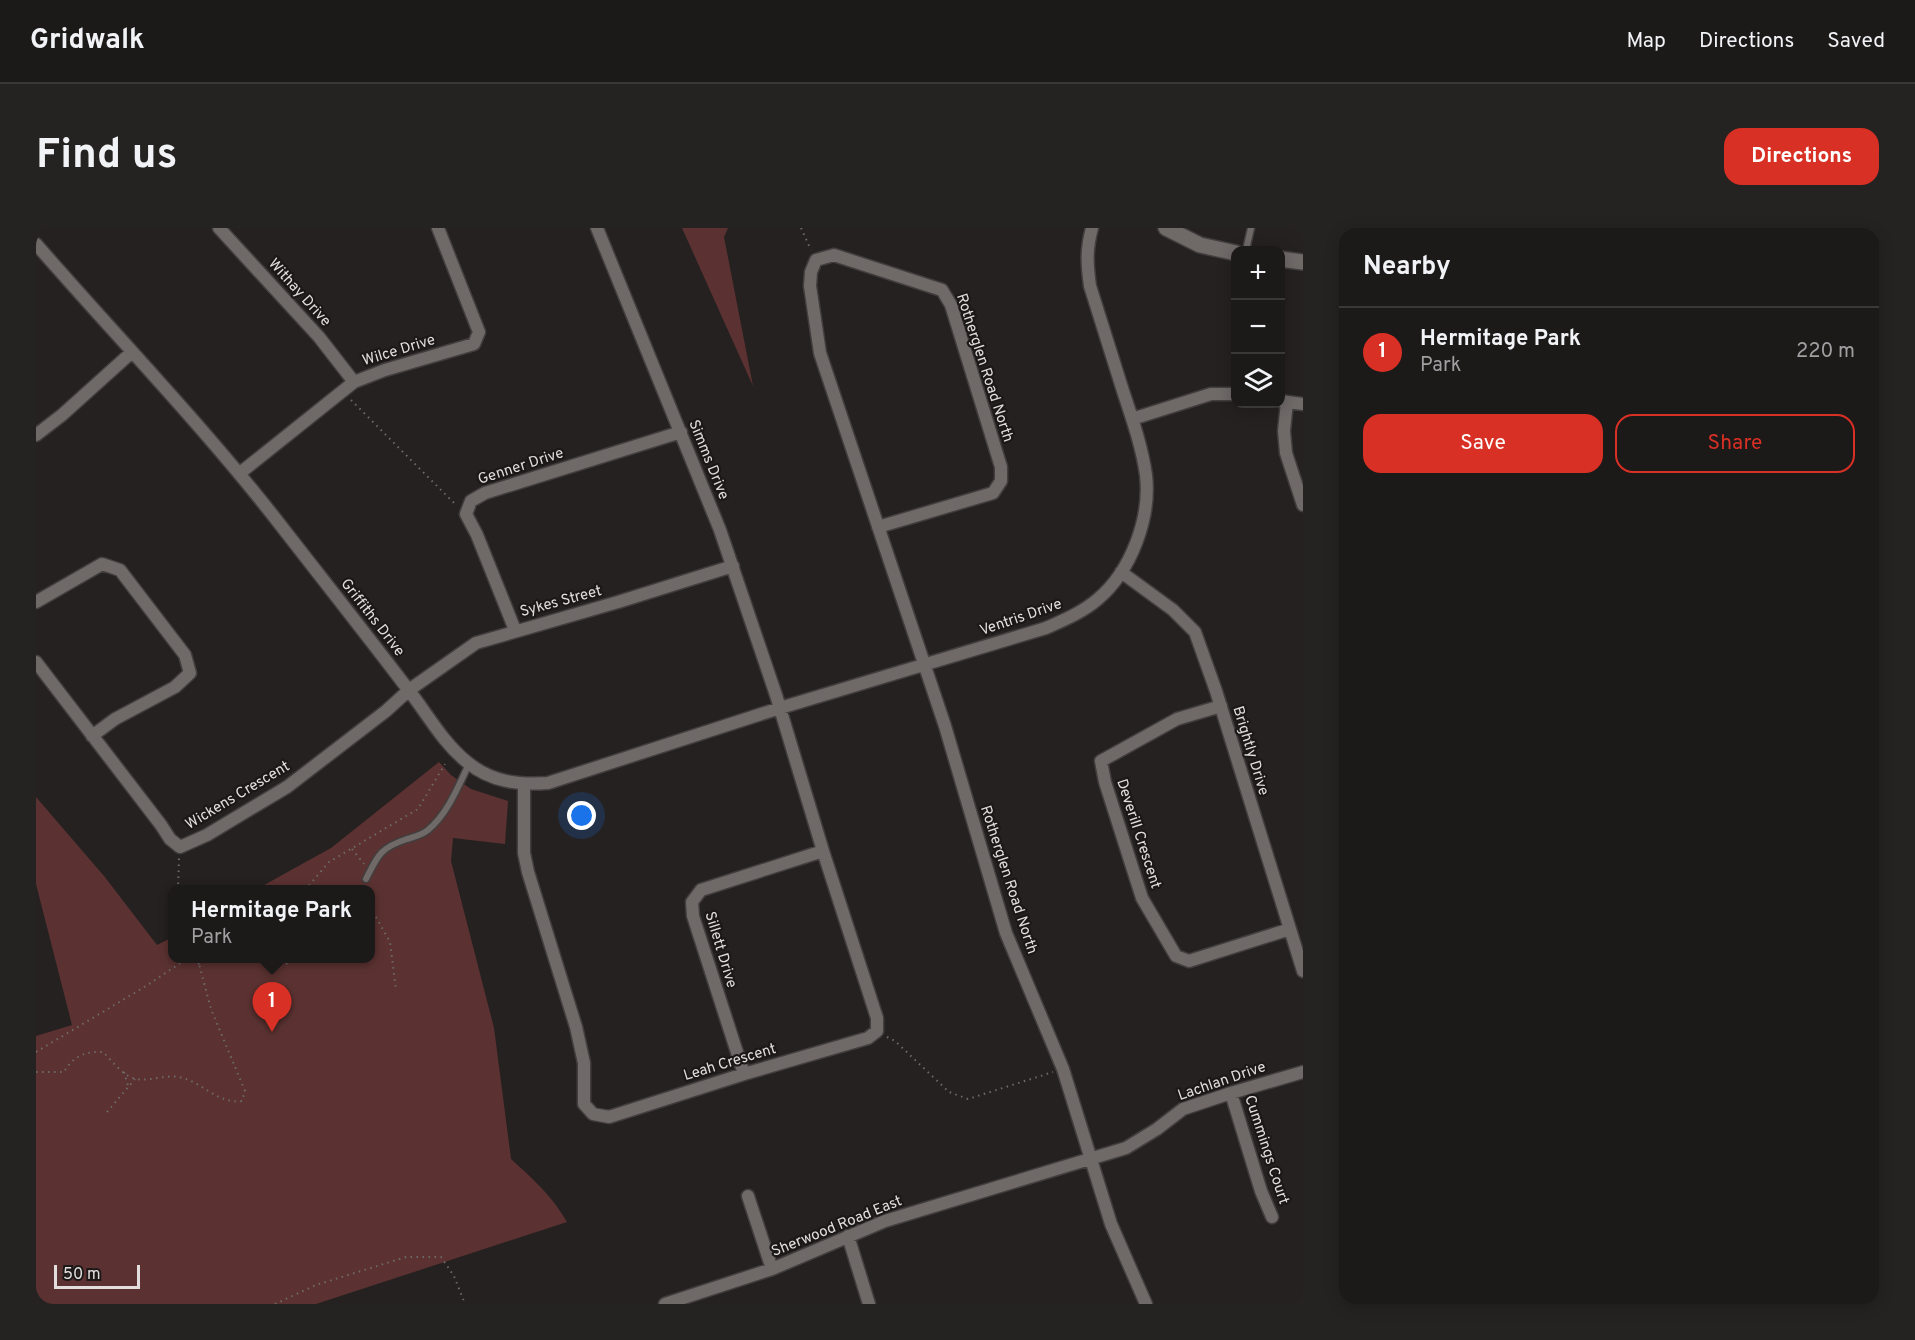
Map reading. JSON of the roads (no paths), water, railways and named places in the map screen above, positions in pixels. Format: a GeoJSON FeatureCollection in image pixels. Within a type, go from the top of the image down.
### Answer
{"type":"FeatureCollection","features":[{"type":"Feature","properties":{"kind":"street","name":"Withay Drive"},"geometry":{"type":"LineString","coordinates":[[219,228],[319,336],[354,382]]}},
{"type":"Feature","properties":{"kind":"street","name":"Wilce Drive"},"geometry":{"type":"LineString","coordinates":[[240,473],[354,382],[385,370],[474,344],[479,332],[438,228]]}},
{"type":"Feature","properties":{"kind":"street","name":"Simms Drive"},"geometry":{"type":"LineString","coordinates":[[597,228],[720,530],[780,708]]}},
{"type":"Feature","properties":{"kind":"street","name":"Ventris Drive"},"geometry":{"type":"LineString","coordinates":[[780,708],[1046,627],[1076,615],[1099,599],[1121,572],[1135,545],[1146,506],[1146,476],[1132,418],[1090,286],[1087,245],[1092,228]]}},
{"type":"Feature","properties":{"kind":"street"},"geometry":{"type":"LineString","coordinates":[[1166,228],[1200,245],[1231,252]]}},
{"type":"Feature","properties":{"kind":"street","name":"Griffiths Drive"},"geometry":{"type":"LineString","coordinates":[[36,244],[240,473],[409,690],[452,749],[469,764],[496,779],[524,784],[548,783],[780,708]]}},
{"type":"Feature","properties":{"kind":"street","name":"Rotherglen Road North"},"geometry":{"type":"LineString","coordinates":[[878,527],[993,493],[1001,481],[1001,467],[951,305],[942,290],[834,255],[816,260],[811,272],[810,286],[820,353],[878,527],[924,665],[945,726],[1006,933],[1064,1069],[1111,1224],[1146,1304]]}},
{"type":"Feature","properties":{"kind":"street"},"geometry":{"type":"LineString","coordinates":[[1285,260],[1303,262]]}},
{"type":"Feature","properties":{"kind":"street"},"geometry":{"type":"LineString","coordinates":[[36,435],[62,415],[132,352]]}},
{"type":"Feature","properties":{"kind":"street"},"geometry":{"type":"LineString","coordinates":[[1132,418],[1211,394],[1231,394]]}},
{"type":"Feature","properties":{"kind":"street"},"geometry":{"type":"LineString","coordinates":[[1285,401],[1303,404]]}},
{"type":"Feature","properties":{"kind":"street"},"geometry":{"type":"LineString","coordinates":[[1284,408],[1286,453],[1303,505]]}},
{"type":"Feature","properties":{"kind":"street","name":"Genner Drive"},"geometry":{"type":"LineString","coordinates":[[515,630],[477,535],[466,514],[471,501],[485,493],[681,432]]}},
{"type":"Feature","properties":{"kind":"street"},"geometry":{"type":"LineString","coordinates":[[36,602],[102,564],[120,570],[185,655],[189,674],[176,687],[114,718],[92,736]]}},
{"type":"Feature","properties":{"kind":"street","name":"Sykes Street"},"geometry":{"type":"LineString","coordinates":[[409,690],[476,643],[733,566]]}},
{"type":"Feature","properties":{"kind":"street","name":"Brightly Drive"},"geometry":{"type":"LineString","coordinates":[[1121,572],[1173,610],[1195,632],[1221,706],[1303,971]]}},
{"type":"Feature","properties":{"kind":"street","name":"Wickens Crescent"},"geometry":{"type":"LineString","coordinates":[[36,663],[170,839],[180,847],[207,835],[287,787],[386,711],[409,690]]}},
{"type":"Feature","properties":{"kind":"street","name":"Deverill Crescent"},"geometry":{"type":"LineString","coordinates":[[1221,706],[1177,719],[1101,761],[1105,782],[1142,898],[1176,956],[1189,961],[1290,929]]}},
{"type":"Feature","properties":{"kind":"street"},"geometry":{"type":"LineString","coordinates":[[780,708],[823,851]]}},
{"type":"Feature","properties":{"kind":"street","name":"Leah Crescent"},"geometry":{"type":"LineString","coordinates":[[524,784],[524,853],[576,1027],[584,1063],[584,1104],[593,1114],[609,1117],[867,1038],[878,1031],[877,1018],[823,851]]}},
{"type":"Feature","properties":{"kind":"street","name":"Sillett Drive"},"geometry":{"type":"LineString","coordinates":[[744,1074],[693,916],[692,902],[701,890],[823,851]]}},
{"type":"Feature","properties":{"kind":"street","name":"Lachlan Drive"},"geometry":{"type":"LineString","coordinates":[[1091,1159],[1125,1148],[1157,1129],[1183,1109],[1303,1072]]}},
{"type":"Feature","properties":{"kind":"street","name":"Cummings Court"},"geometry":{"type":"LineString","coordinates":[[1231,1093],[1261,1191],[1272,1217]]}},
{"type":"Feature","properties":{"kind":"street","name":"Sherwood Road East"},"geometry":{"type":"LineString","coordinates":[[665,1304],[771,1269],[885,1221],[1091,1159]]}},
{"type":"Feature","properties":{"kind":"street"},"geometry":{"type":"LineString","coordinates":[[748,1196],[771,1269]]}},
{"type":"Feature","properties":{"kind":"street"},"geometry":{"type":"LineString","coordinates":[[848,1236],[869,1304]]}},
{"type":"Feature","properties":{"kind":"lane"},"geometry":{"type":"LineString","coordinates":[[1247,246],[1251,228]]}},
{"type":"Feature","properties":{"kind":"lane"},"geometry":{"type":"LineString","coordinates":[[366,879],[380,852],[398,842],[426,832],[440,819],[469,764]]}},
{"type":"Feature","properties":{"kind":"place","name":"Hermitage Park"},"geometry":{"type":"Point","coordinates":[272,1032]}}]}
